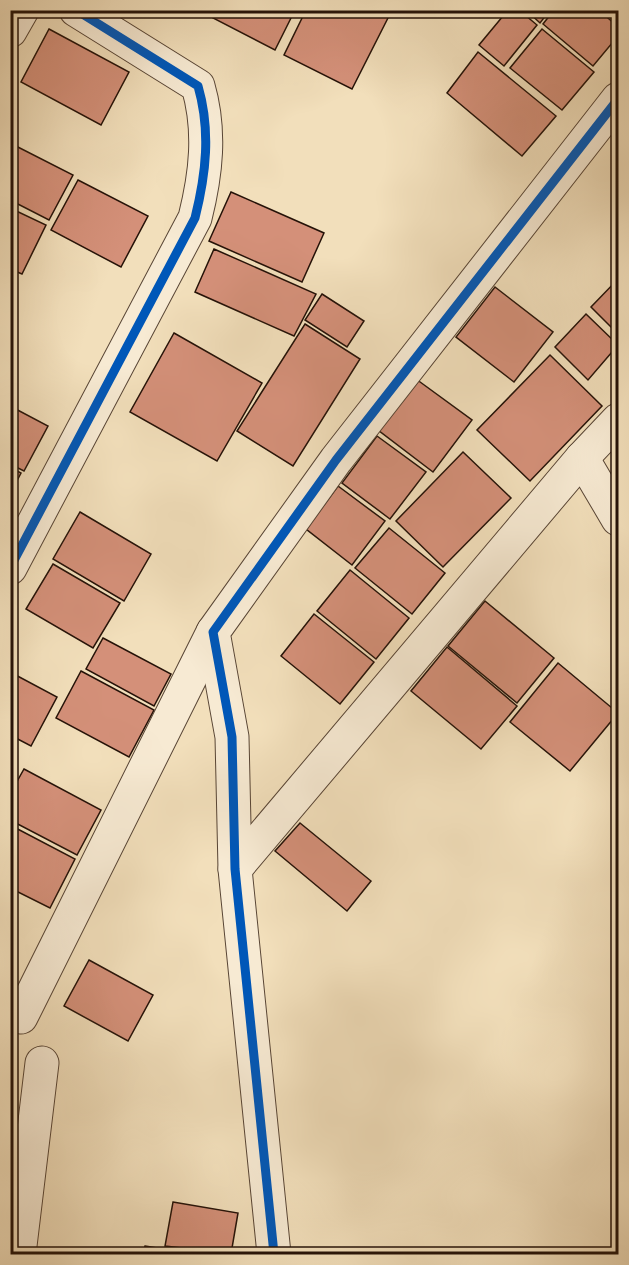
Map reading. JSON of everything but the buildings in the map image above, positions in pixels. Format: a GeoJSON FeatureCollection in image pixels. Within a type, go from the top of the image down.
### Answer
{"type":"FeatureCollection","features":[{"type":"Feature","properties":{"kind":"street"},"geometry":{"type":"LineString","coordinates":[[10,31],[22,10]]}},
{"type":"Feature","properties":{"kind":"street"},"geometry":{"type":"LineString","coordinates":[[10,568],[195,218],[203,185],[207,149],[206,112],[198,86],[76,10]]}},
{"type":"Feature","properties":{"kind":"street"},"geometry":{"type":"LineString","coordinates":[[21,1017],[213,632],[336,460],[618,99]]}},
{"type":"Feature","properties":{"kind":"street"},"geometry":{"type":"LineString","coordinates":[[235,869],[582,458],[618,420]]}},
{"type":"Feature","properties":{"kind":"street"},"geometry":{"type":"LineString","coordinates":[[582,458],[618,519]]}},
{"type":"Feature","properties":{"kind":"street"},"geometry":{"type":"LineString","coordinates":[[213,632],[232,737],[235,869],[274,1254]]}},
{"type":"Feature","properties":{"kind":"street"},"geometry":{"type":"LineString","coordinates":[[19,1254],[42,1063]]}},
{"type":"Feature","properties":{"kind":"cycle path"},"geometry":{"type":"LineString","coordinates":[[10,568],[195,218],[204,169],[205,119],[198,86],[76,10]]}},
{"type":"Feature","properties":{"kind":"cycle path"},"geometry":{"type":"LineString","coordinates":[[274,1254],[235,869],[232,737],[213,632],[336,460],[618,99]]}}]}
